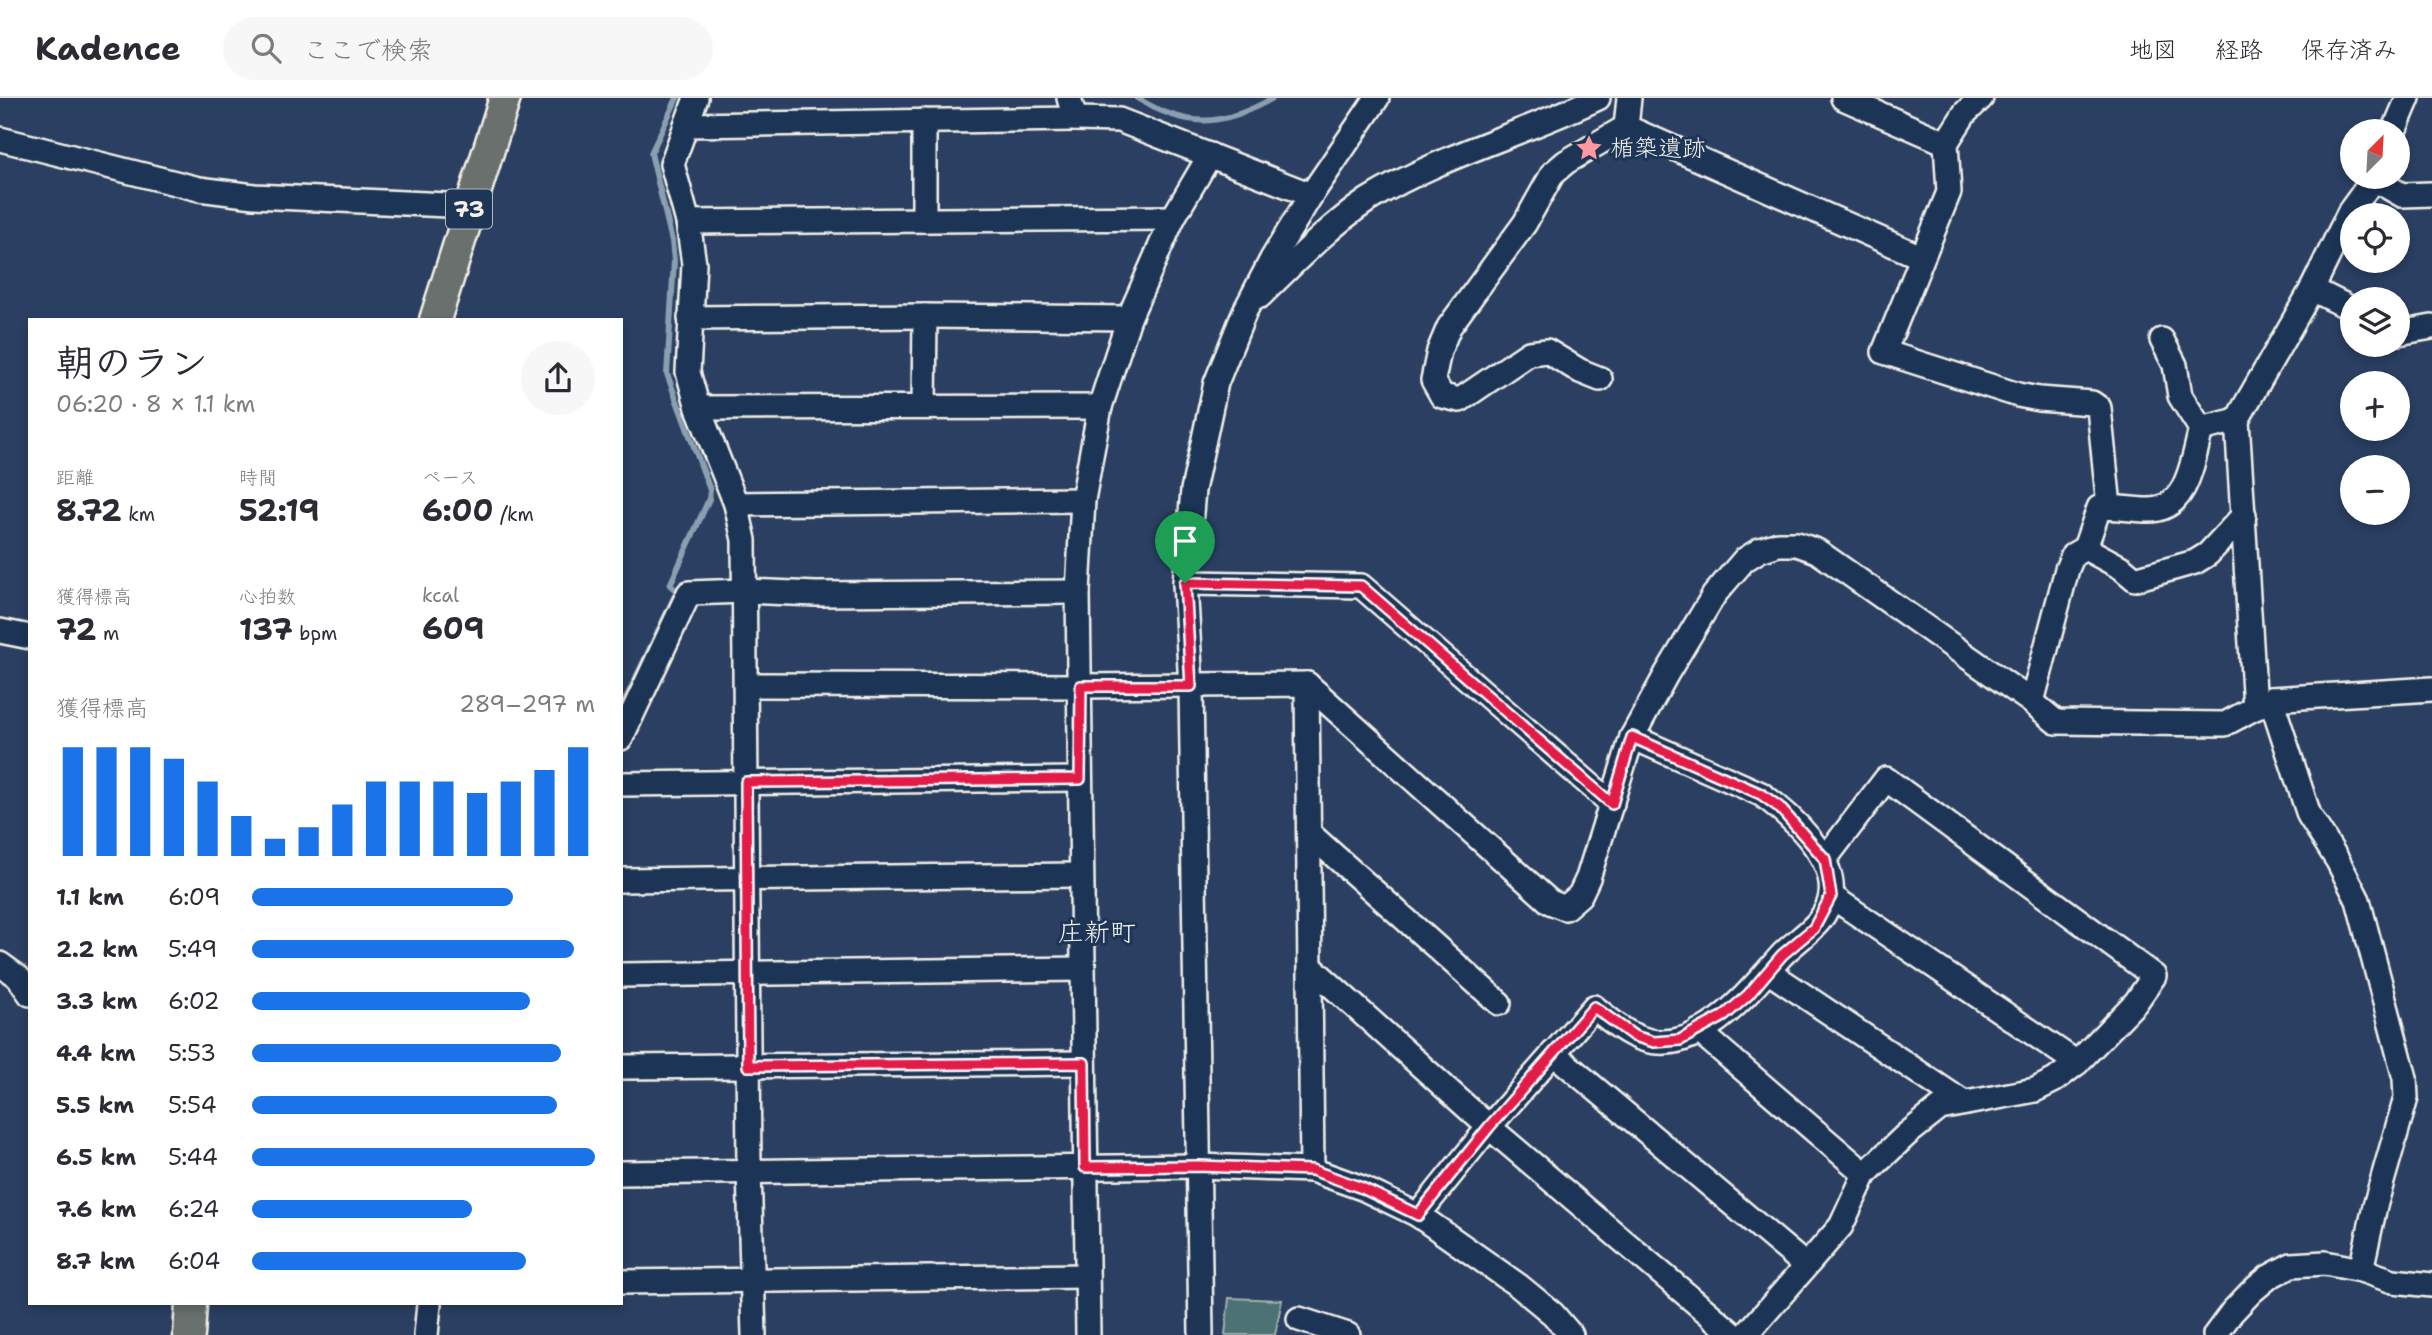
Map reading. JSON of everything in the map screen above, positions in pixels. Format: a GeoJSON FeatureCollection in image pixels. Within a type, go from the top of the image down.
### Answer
{"type":"FeatureCollection","features":[{"type":"Feature","properties":{"kind":"main road","name":"73"},"geometry":{"type":"LineString","coordinates":[[436,318],[505,98]]}},
{"type":"Feature","properties":{"kind":"main road"},"geometry":{"type":"LineString","coordinates":[[189,1335],[191,1305]]}},
{"type":"Feature","properties":{"kind":"street"},"geometry":{"type":"LineString","coordinates":[[696,98],[672,164],[688,222],[694,264],[688,372],[698,408],[736,504],[744,540],[749,1170],[754,1335]]}},
{"type":"Feature","properties":{"kind":"street"},"geometry":{"type":"LineString","coordinates":[[1201,1335],[1191,686],[1185,583],[1193,490],[1216,383],[1245,311],[1272,259],[1311,195],[1377,98]]}},
{"type":"Feature","properties":{"kind":"street"},"geometry":{"type":"LineString","coordinates":[[1245,311],[1299,258],[1366,202],[1438,165],[1598,98]]}},
{"type":"Feature","properties":{"kind":"street"},"geometry":{"type":"LineString","coordinates":[[1626,127],[1629,98]]}},
{"type":"Feature","properties":{"kind":"street"},"geometry":{"type":"LineString","coordinates":[[1843,98],[1946,143]]}},
{"type":"Feature","properties":{"kind":"street"},"geometry":{"type":"LineString","coordinates":[[1981,98],[1965,113],[1946,143],[1949,192],[1884,352],[2018,395],[2092,403],[2099,408],[2109,507]]}},
{"type":"Feature","properties":{"kind":"street"},"geometry":{"type":"LineString","coordinates":[[2399,119],[2408,98]]}},
{"type":"Feature","properties":{"kind":"street"},"geometry":{"type":"LineString","coordinates":[[686,125],[924,121],[1072,109],[1119,120],[1311,195]]}},
{"type":"Feature","properties":{"kind":"street"},"geometry":{"type":"LineString","coordinates":[[924,121],[924,220]]}},
{"type":"Feature","properties":{"kind":"street"},"geometry":{"type":"LineString","coordinates":[[1626,127],[1921,257]]}},
{"type":"Feature","properties":{"kind":"street"},"geometry":{"type":"LineString","coordinates":[[1600,379],[1580,371],[1547,351],[1529,353],[1460,400],[1442,396],[1433,380],[1439,351],[1449,327],[1525,223],[1553,173],[1566,162],[1626,127]]}},
{"type":"Feature","properties":{"kind":"street"},"geometry":{"type":"LineString","coordinates":[[0,139],[199,189],[254,196],[469,206]]}},
{"type":"Feature","properties":{"kind":"street"},"geometry":{"type":"LineString","coordinates":[[1088,1335],[1078,592],[1083,500],[1100,407],[1129,318],[1173,218],[1210,155]]}},
{"type":"Feature","properties":{"kind":"street"},"geometry":{"type":"LineString","coordinates":[[2361,1270],[2375,1206],[2406,1098],[2405,1077],[2358,900],[2339,861],[2309,815],[2263,704],[2237,419],[2312,289],[2350,211],[2367,189]]}},
{"type":"Feature","properties":{"kind":"street"},"geometry":{"type":"LineString","coordinates":[[2392,189],[2402,195],[2432,194]]}},
{"type":"Feature","properties":{"kind":"street"},"geometry":{"type":"LineString","coordinates":[[688,222],[1173,218]]}},
{"type":"Feature","properties":{"kind":"street"},"geometry":{"type":"LineString","coordinates":[[2312,289],[2340,303]]}},
{"type":"Feature","properties":{"kind":"street"},"geometry":{"type":"LineString","coordinates":[[924,407],[925,316]]}},
{"type":"Feature","properties":{"kind":"street"},"geometry":{"type":"LineString","coordinates":[[690,318],[1129,318]]}},
{"type":"Feature","properties":{"kind":"street"},"geometry":{"type":"LineString","coordinates":[[2410,331],[2432,327]]}},
{"type":"Feature","properties":{"kind":"street"},"geometry":{"type":"LineString","coordinates":[[2032,702],[2067,569],[2073,555],[2085,548],[2099,508],[2163,509],[2176,501],[2193,461],[2201,429],[2180,396],[2175,365],[2162,340]]}},
{"type":"Feature","properties":{"kind":"street"},"geometry":{"type":"LineString","coordinates":[[698,408],[1100,407]]}},
{"type":"Feature","properties":{"kind":"street"},"geometry":{"type":"LineString","coordinates":[[2201,429],[2237,419]]}},
{"type":"Feature","properties":{"kind":"street"},"geometry":{"type":"LineString","coordinates":[[736,504],[1083,500]]}},
{"type":"Feature","properties":{"kind":"street"},"geometry":{"type":"LineString","coordinates":[[2085,548],[2122,568],[2135,579],[2195,562],[2208,554],[2244,515]]}},
{"type":"Feature","properties":{"kind":"street"},"geometry":{"type":"LineString","coordinates":[[746,685],[1307,684],[1550,902],[1565,908],[1580,895],[1602,840],[1632,737],[1667,673],[1714,595],[1744,561],[1760,550],[1778,544],[1797,544],[1817,551],[2032,702],[2056,722],[2225,724],[2263,704],[2432,689]]}},
{"type":"Feature","properties":{"kind":"street"},"geometry":{"type":"LineString","coordinates":[[1185,583],[1361,586],[1612,804]]}},
{"type":"Feature","properties":{"kind":"street"},"geometry":{"type":"LineString","coordinates":[[623,734],[689,593],[1078,592]]}},
{"type":"Feature","properties":{"kind":"street"},"geometry":{"type":"LineString","coordinates":[[0,631],[28,637]]}},
{"type":"Feature","properties":{"kind":"street"},"geometry":{"type":"LineString","coordinates":[[1307,684],[1312,1170]]}},
{"type":"Feature","properties":{"kind":"street"},"geometry":{"type":"LineString","coordinates":[[1418,1215],[1489,1127],[1594,1007],[1634,1036],[1654,1042],[1680,1040],[1724,1016],[1769,972],[1782,955],[1814,928],[1831,896],[1825,859],[1796,825],[1761,794],[1632,737]]}},
{"type":"Feature","properties":{"kind":"street"},"geometry":{"type":"LineString","coordinates":[[623,784],[1080,779]]}},
{"type":"Feature","properties":{"kind":"street"},"geometry":{"type":"LineString","coordinates":[[1746,1335],[1841,1226],[1866,1174],[1906,1135],[1940,1108],[2035,1090],[2056,1080],[2077,1063],[2136,1002],[2154,976],[1886,779],[1825,859]]}},
{"type":"Feature","properties":{"kind":"street"},"geometry":{"type":"LineString","coordinates":[[1310,834],[1499,1003]]}},
{"type":"Feature","properties":{"kind":"street"},"geometry":{"type":"LineString","coordinates":[[623,880],[1081,875]]}},
{"type":"Feature","properties":{"kind":"street"},"geometry":{"type":"LineString","coordinates":[[1831,896],[2077,1063]]}},
{"type":"Feature","properties":{"kind":"street"},"geometry":{"type":"LineString","coordinates":[[0,964],[18,977],[28,991]]}},
{"type":"Feature","properties":{"kind":"street"},"geometry":{"type":"LineString","coordinates":[[1312,968],[1489,1127],[1734,1335]]}},
{"type":"Feature","properties":{"kind":"street"},"geometry":{"type":"LineString","coordinates":[[623,975],[1082,969]]}},
{"type":"Feature","properties":{"kind":"street"},"geometry":{"type":"LineString","coordinates":[[1769,972],[1964,1103]]}},
{"type":"Feature","properties":{"kind":"street"},"geometry":{"type":"LineString","coordinates":[[1699,1031],[1866,1174]]}},
{"type":"Feature","properties":{"kind":"street"},"geometry":{"type":"LineString","coordinates":[[1553,1053],[1805,1265]]}},
{"type":"Feature","properties":{"kind":"street"},"geometry":{"type":"LineString","coordinates":[[623,1068],[1084,1063]]}},
{"type":"Feature","properties":{"kind":"street"},"geometry":{"type":"LineString","coordinates":[[623,1173],[1198,1166],[1312,1170],[1362,1188],[1418,1215],[1519,1286],[1553,1314],[1571,1335]]}},
{"type":"Feature","properties":{"kind":"street"},"geometry":{"type":"LineString","coordinates":[[2215,1335],[2251,1292],[2269,1277],[2291,1265],[2325,1263],[2361,1270],[2393,1281],[2432,1285]]}},
{"type":"Feature","properties":{"kind":"street"},"geometry":{"type":"LineString","coordinates":[[623,1282],[1087,1276]]}},
{"type":"Feature","properties":{"kind":"street"},"geometry":{"type":"LineString","coordinates":[[426,1335],[429,1305]]}},
{"type":"Feature","properties":{"kind":"street"},"geometry":{"type":"LineString","coordinates":[[1299,1319],[1348,1335]]}},
{"type":"Feature","properties":{"kind":"green space"},"geometry":{"type":"Polygon","coordinates":[[[1229,1298],[1282,1300],[1275,1335],[1225,1335],[1229,1298]]]}},
{"type":"Feature","properties":{"kind":"waterway"},"geometry":{"type":"LineString","coordinates":[[623,705],[677,591],[670,585],[709,499],[710,490],[667,374],[674,261],[672,241],[651,153],[677,98]]}},
{"type":"Feature","properties":{"kind":"waterway"},"geometry":{"type":"LineString","coordinates":[[1137,98],[1172,115],[1205,120],[1237,115],[1273,98]]}},
{"type":"Feature","properties":{"kind":"place","name":"楯築遺跡"},"geometry":{"type":"Point","coordinates":[1589,148]}},
{"type":"Feature","properties":{"kind":"district","name":"庄新町"},"geometry":{"type":"Point","coordinates":[1097,932]}},
{"type":"Feature","properties":{"kind":"route"},"geometry":{"type":"LineString","coordinates":[[1185,583],[1361,586],[1612,804],[1632,737],[1761,794],[1779,807],[1825,859],[1831,896],[1823,913],[1814,928],[1782,955],[1748,995],[1724,1016],[1680,1040],[1654,1042],[1634,1036],[1594,1007],[1489,1127],[1418,1215],[1389,1199],[1312,1170],[1198,1166],[1085,1167],[1084,1063],[748,1066],[746,782],[1080,779],[1081,686],[1191,686],[1185,583]]}}]}
